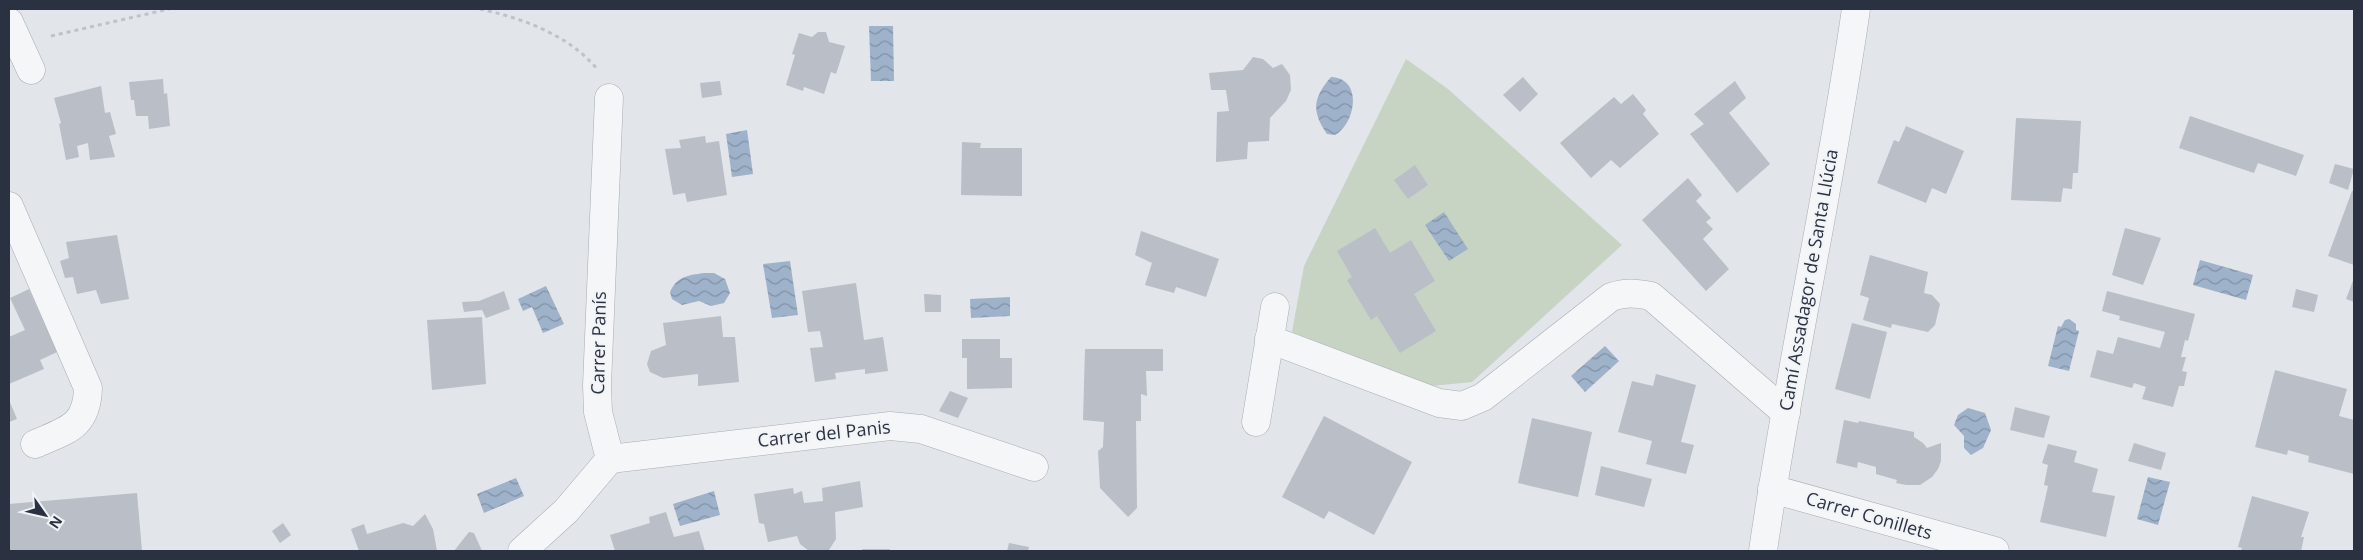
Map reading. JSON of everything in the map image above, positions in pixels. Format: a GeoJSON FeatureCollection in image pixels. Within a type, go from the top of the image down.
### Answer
{"type":"FeatureCollection","features":[{"type":"Feature","properties":{"kind":"street","name":"Camí Assadagor de Santa Llúcia"},"geometry":{"type":"LineString","coordinates":[[1764,551],[1772,489],[1856,9]]}},
{"type":"Feature","properties":{"kind":"street"},"geometry":{"type":"LineString","coordinates":[[14,33],[31,70]]}},
{"type":"Feature","properties":{"kind":"street","name":"Carrer Panís"},"geometry":{"type":"LineString","coordinates":[[609,98],[597,385],[598,412],[610,459]]}},
{"type":"Feature","properties":{"kind":"street"},"geometry":{"type":"LineString","coordinates":[[9,206],[88,388],[88,402],[74,427],[35,444]]}},
{"type":"Feature","properties":{"kind":"street"},"geometry":{"type":"LineString","coordinates":[[1269,339],[1439,403],[1462,406],[1483,397],[1611,297],[1632,292],[1651,296],[1786,413]]}},
{"type":"Feature","properties":{"kind":"street"},"geometry":{"type":"LineString","coordinates":[[1256,422],[1275,307]]}},
{"type":"Feature","properties":{"kind":"street","name":"Carrer del Panis"},"geometry":{"type":"LineString","coordinates":[[610,459],[890,426],[921,429],[1034,467]]}},
{"type":"Feature","properties":{"kind":"street"},"geometry":{"type":"LineString","coordinates":[[522,551],[566,511],[610,459]]}},
{"type":"Feature","properties":{"kind":"street","name":"Carrer Conillets"},"geometry":{"type":"LineString","coordinates":[[1772,489],[1995,551]]}},
{"type":"Feature","properties":{"kind":"path"},"geometry":{"type":"LineString","coordinates":[[14,33],[168,9]]}},
{"type":"Feature","properties":{"kind":"path"},"geometry":{"type":"LineString","coordinates":[[480,9],[545,30],[570,44],[591,62],[604,77],[609,98]]}},
{"type":"Feature","properties":{"kind":"green space"},"geometry":{"type":"Polygon","coordinates":[[[1406,59],[1448,89],[1622,245],[1472,382],[1432,386],[1292,332],[1304,266],[1406,59]]]}},
{"type":"Feature","properties":{"kind":"water"},"geometry":{"type":"Polygon","coordinates":[[[869,26],[893,26],[894,81],[871,81],[869,26]]]}},
{"type":"Feature","properties":{"kind":"water"},"geometry":{"type":"Polygon","coordinates":[[[1331,77],[1341,79],[1348,85],[1352,93],[1353,102],[1348,121],[1335,135],[1327,134],[1316,111],[1318,98],[1331,77]]]}},
{"type":"Feature","properties":{"kind":"water"},"geometry":{"type":"Polygon","coordinates":[[[747,130],[753,174],[732,177],[726,134],[747,130]]]}},
{"type":"Feature","properties":{"kind":"water"},"geometry":{"type":"Polygon","coordinates":[[[1444,212],[1468,249],[1449,261],[1425,225],[1444,212]]]}},
{"type":"Feature","properties":{"kind":"water"},"geometry":{"type":"Polygon","coordinates":[[[2200,260],[2253,275],[2246,300],[2193,285],[2200,260]]]}},
{"type":"Feature","properties":{"kind":"water"},"geometry":{"type":"Polygon","coordinates":[[[790,261],[798,315],[772,318],[763,264],[790,261]]]}},
{"type":"Feature","properties":{"kind":"water"},"geometry":{"type":"Polygon","coordinates":[[[705,273],[714,273],[725,279],[730,293],[724,303],[711,306],[699,301],[682,305],[672,299],[670,292],[680,279],[705,273]]]}},
{"type":"Feature","properties":{"kind":"water"},"geometry":{"type":"Polygon","coordinates":[[[546,286],[564,324],[543,333],[532,307],[523,311],[518,299],[546,286]]]}},
{"type":"Feature","properties":{"kind":"water"},"geometry":{"type":"Polygon","coordinates":[[[1010,297],[1010,316],[971,318],[970,299],[1010,297]]]}},
{"type":"Feature","properties":{"kind":"water"},"geometry":{"type":"Polygon","coordinates":[[[2069,319],[2076,324],[2076,330],[2079,331],[2069,371],[2048,366],[2058,326],[2061,327],[2065,320],[2069,319]]]}},
{"type":"Feature","properties":{"kind":"water"},"geometry":{"type":"Polygon","coordinates":[[[1605,346],[1619,361],[1585,392],[1571,376],[1605,346]]]}},
{"type":"Feature","properties":{"kind":"water"},"geometry":{"type":"Polygon","coordinates":[[[1968,408],[1985,413],[1991,430],[1983,448],[1971,455],[1964,448],[1964,436],[1954,425],[1958,415],[1968,408]]]}},
{"type":"Feature","properties":{"kind":"water"},"geometry":{"type":"Polygon","coordinates":[[[2148,477],[2170,482],[2158,525],[2137,519],[2148,477]]]}},
{"type":"Feature","properties":{"kind":"water"},"geometry":{"type":"Polygon","coordinates":[[[516,478],[524,496],[484,513],[477,494],[516,478]]]}},
{"type":"Feature","properties":{"kind":"water"},"geometry":{"type":"Polygon","coordinates":[[[714,491],[720,515],[680,526],[673,504],[714,491]]]}},
{"type":"Feature","properties":{"kind":"building"},"geometry":{"type":"Polygon","coordinates":[[[818,32],[826,32],[829,42],[845,46],[836,74],[831,72],[824,94],[804,87],[803,91],[786,85],[795,55],[792,54],[799,33],[812,37],[818,32]]]}},
{"type":"Feature","properties":{"kind":"building"},"geometry":{"type":"Polygon","coordinates":[[[1253,57],[1263,59],[1273,68],[1282,64],[1290,75],[1291,90],[1286,101],[1270,118],[1269,141],[1248,142],[1247,159],[1216,162],[1217,112],[1229,111],[1226,90],[1211,90],[1209,73],[1243,70],[1253,57]]]}},
{"type":"Feature","properties":{"kind":"building"},"geometry":{"type":"Polygon","coordinates":[[[1523,77],[1538,94],[1520,112],[1503,95],[1523,77]]]}},
{"type":"Feature","properties":{"kind":"building"},"geometry":{"type":"Polygon","coordinates":[[[163,79],[164,94],[167,93],[170,126],[149,129],[148,116],[136,116],[134,100],[131,100],[129,82],[163,79]]]}},
{"type":"Feature","properties":{"kind":"building"},"geometry":{"type":"Polygon","coordinates":[[[720,81],[722,95],[702,98],[700,83],[720,81]]]}},
{"type":"Feature","properties":{"kind":"building"},"geometry":{"type":"Polygon","coordinates":[[[1735,81],[1746,98],[1729,113],[1770,164],[1737,193],[1690,134],[1704,124],[1694,114],[1735,81]]]}},
{"type":"Feature","properties":{"kind":"building"},"geometry":{"type":"Polygon","coordinates":[[[101,86],[105,113],[110,112],[116,134],[109,136],[115,157],[90,160],[88,143],[77,146],[79,157],[66,160],[59,124],[61,123],[54,98],[101,86]]]}},
{"type":"Feature","properties":{"kind":"building"},"geometry":{"type":"Polygon","coordinates":[[[1633,94],[1646,110],[1643,114],[1659,134],[1620,168],[1611,160],[1591,178],[1560,143],[1614,97],[1621,104],[1633,94]]]}},
{"type":"Feature","properties":{"kind":"building"},"geometry":{"type":"Polygon","coordinates":[[[2190,116],[2304,155],[2296,176],[2258,163],[2254,173],[2179,148],[2190,116]]]}},
{"type":"Feature","properties":{"kind":"building"},"geometry":{"type":"Polygon","coordinates":[[[2016,118],[2081,121],[2078,173],[2073,173],[2072,189],[2063,188],[2061,202],[2011,200],[2016,118]]]}},
{"type":"Feature","properties":{"kind":"building"},"geometry":{"type":"Polygon","coordinates":[[[1906,126],[1964,151],[1946,194],[1932,188],[1926,203],[1877,183],[1894,140],[1899,142],[1906,126]]]}},
{"type":"Feature","properties":{"kind":"building"},"geometry":{"type":"Polygon","coordinates":[[[705,136],[706,143],[719,141],[727,195],[687,202],[685,193],[673,195],[665,149],[681,148],[679,140],[705,136]]]}},
{"type":"Feature","properties":{"kind":"building"},"geometry":{"type":"Polygon","coordinates":[[[962,142],[981,143],[980,148],[1022,148],[1022,196],[961,195],[962,142]]]}},
{"type":"Feature","properties":{"kind":"building"},"geometry":{"type":"Polygon","coordinates":[[[2335,164],[2354,169],[2348,190],[2329,183],[2335,164]]]}},
{"type":"Feature","properties":{"kind":"building"},"geometry":{"type":"Polygon","coordinates":[[[1415,165],[1428,185],[1408,199],[1394,180],[1415,165]]]}},
{"type":"Feature","properties":{"kind":"building"},"geometry":{"type":"Polygon","coordinates":[[[1688,178],[1702,195],[1696,201],[1711,218],[1706,222],[1713,229],[1703,239],[1729,269],[1706,291],[1642,220],[1688,178]]]}},
{"type":"Feature","properties":{"kind":"building"},"geometry":{"type":"Polygon","coordinates":[[[2352,191],[2354,191],[2354,265],[2328,256],[2352,191]]]}},
{"type":"Feature","properties":{"kind":"building"},"geometry":{"type":"Polygon","coordinates":[[[1375,228],[1390,253],[1411,240],[1435,281],[1414,294],[1436,331],[1400,353],[1377,316],[1371,320],[1347,280],[1352,277],[1337,251],[1375,228]]]}},
{"type":"Feature","properties":{"kind":"building"},"geometry":{"type":"Polygon","coordinates":[[[2125,228],[2161,238],[2143,285],[2112,275],[2125,228]]]}},
{"type":"Feature","properties":{"kind":"building"},"geometry":{"type":"Polygon","coordinates":[[[1141,231],[1219,259],[1206,297],[1176,287],[1174,293],[1145,285],[1152,263],[1135,255],[1141,231]]]}},
{"type":"Feature","properties":{"kind":"building"},"geometry":{"type":"Polygon","coordinates":[[[117,235],[129,299],[101,304],[96,290],[77,294],[73,277],[65,278],[60,261],[69,258],[66,242],[117,235]]]}},
{"type":"Feature","properties":{"kind":"building"},"geometry":{"type":"Polygon","coordinates":[[[1870,255],[1928,272],[1924,293],[1932,295],[1940,304],[1935,325],[1928,332],[1892,324],[1891,328],[1863,320],[1869,298],[1860,295],[1870,255]]]}},
{"type":"Feature","properties":{"kind":"building"},"geometry":{"type":"Polygon","coordinates":[[[2354,278],[2354,302],[2346,299],[2354,278]]]}},
{"type":"Feature","properties":{"kind":"building"},"geometry":{"type":"Polygon","coordinates":[[[856,283],[864,340],[883,337],[888,371],[865,374],[865,369],[835,373],[836,379],[815,382],[810,348],[823,347],[820,331],[808,332],[802,291],[856,283]]]}},
{"type":"Feature","properties":{"kind":"building"},"geometry":{"type":"Polygon","coordinates":[[[29,289],[57,352],[40,360],[44,369],[9,384],[9,337],[25,330],[10,298],[29,289]]]}},
{"type":"Feature","properties":{"kind":"building"},"geometry":{"type":"Polygon","coordinates":[[[2296,289],[2318,295],[2314,312],[2292,307],[2296,289]]]}},
{"type":"Feature","properties":{"kind":"building"},"geometry":{"type":"Polygon","coordinates":[[[504,291],[510,309],[486,318],[482,310],[464,312],[462,302],[479,301],[504,291]]]}},
{"type":"Feature","properties":{"kind":"building"},"geometry":{"type":"Polygon","coordinates":[[[2107,291],[2195,314],[2188,341],[2185,340],[2181,357],[2186,357],[2182,371],[2187,372],[2184,386],[2179,386],[2173,407],[2142,399],[2146,387],[2134,383],[2132,388],[2090,377],[2097,350],[2113,354],[2118,337],[2160,348],[2165,332],[2119,320],[2120,316],[2102,311],[2107,291]]]}},
{"type":"Feature","properties":{"kind":"building"},"geometry":{"type":"Polygon","coordinates":[[[924,294],[941,295],[941,312],[925,312],[924,294]]]}},
{"type":"Feature","properties":{"kind":"building"},"geometry":{"type":"Polygon","coordinates":[[[721,316],[723,337],[735,337],[739,382],[698,386],[698,374],[663,378],[650,372],[647,364],[651,351],[666,345],[663,323],[721,316]]]}},
{"type":"Feature","properties":{"kind":"building"},"geometry":{"type":"Polygon","coordinates":[[[482,317],[486,384],[432,390],[427,320],[482,317]]]}},
{"type":"Feature","properties":{"kind":"building"},"geometry":{"type":"Polygon","coordinates":[[[1852,323],[1887,332],[1870,399],[1835,389],[1852,323]]]}},
{"type":"Feature","properties":{"kind":"building"},"geometry":{"type":"Polygon","coordinates":[[[962,339],[1000,339],[1000,358],[1012,358],[1012,388],[967,389],[967,358],[962,358],[962,339]]]}},
{"type":"Feature","properties":{"kind":"building"},"geometry":{"type":"Polygon","coordinates":[[[1085,349],[1163,349],[1163,371],[1146,371],[1147,396],[1141,394],[1141,421],[1136,421],[1137,508],[1128,517],[1100,488],[1098,451],[1103,447],[1104,422],[1083,420],[1085,349]]]}},
{"type":"Feature","properties":{"kind":"building"},"geometry":{"type":"Polygon","coordinates":[[[2275,370],[2347,389],[2339,416],[2354,420],[2354,474],[2308,462],[2309,456],[2288,450],[2287,455],[2255,447],[2275,370]]]}},
{"type":"Feature","properties":{"kind":"building"},"geometry":{"type":"Polygon","coordinates":[[[1656,374],[1696,385],[1681,442],[1694,445],[1686,474],[1646,464],[1652,441],[1618,432],[1632,381],[1653,386],[1656,374]]]}},
{"type":"Feature","properties":{"kind":"building"},"geometry":{"type":"Polygon","coordinates":[[[950,391],[968,398],[958,418],[939,411],[950,391]]]}},
{"type":"Feature","properties":{"kind":"building"},"geometry":{"type":"Polygon","coordinates":[[[9,400],[17,419],[9,422],[9,400]]]}},
{"type":"Feature","properties":{"kind":"building"},"geometry":{"type":"Polygon","coordinates":[[[2015,407],[2050,416],[2044,438],[2010,430],[2015,407]]]}},
{"type":"Feature","properties":{"kind":"building"},"geometry":{"type":"Polygon","coordinates":[[[1324,416],[1412,462],[1374,535],[1329,511],[1324,519],[1282,497],[1324,416]]]}},
{"type":"Feature","properties":{"kind":"building"},"geometry":{"type":"Polygon","coordinates":[[[1532,418],[1592,432],[1578,497],[1518,483],[1532,418]]]}},
{"type":"Feature","properties":{"kind":"building"},"geometry":{"type":"Polygon","coordinates":[[[1844,420],[1858,423],[1859,421],[1914,432],[1914,437],[1927,448],[1941,443],[1941,461],[1938,469],[1932,477],[1920,485],[1906,485],[1896,483],[1897,480],[1876,474],[1876,467],[1858,462],[1857,468],[1836,463],[1844,420]]]}},
{"type":"Feature","properties":{"kind":"building"},"geometry":{"type":"Polygon","coordinates":[[[2134,443],[2166,453],[2161,470],[2128,461],[2134,443]]]}},
{"type":"Feature","properties":{"kind":"building"},"geometry":{"type":"Polygon","coordinates":[[[2048,444],[2077,451],[2074,462],[2098,469],[2092,492],[2115,496],[2106,537],[2040,522],[2048,486],[2044,485],[2048,465],[2042,463],[2048,444]]]}},
{"type":"Feature","properties":{"kind":"building"},"geometry":{"type":"Polygon","coordinates":[[[1601,466],[1652,479],[1644,507],[1595,495],[1601,466]]]}},
{"type":"Feature","properties":{"kind":"building"},"geometry":{"type":"Polygon","coordinates":[[[860,481],[863,507],[835,512],[836,539],[829,550],[809,551],[800,544],[797,536],[768,542],[764,524],[759,523],[754,494],[793,488],[794,494],[802,491],[804,503],[823,501],[822,488],[860,481]]]}},
{"type":"Feature","properties":{"kind":"building"},"geometry":{"type":"Polygon","coordinates":[[[137,493],[142,551],[9,551],[9,504],[137,493]]]}},
{"type":"Feature","properties":{"kind":"building"},"geometry":{"type":"Polygon","coordinates":[[[2252,496],[2309,512],[2301,537],[2304,537],[2301,551],[2241,551],[2242,548],[2238,547],[2252,496]]]}},
{"type":"Feature","properties":{"kind":"building"},"geometry":{"type":"Polygon","coordinates":[[[666,512],[674,537],[699,531],[705,551],[615,551],[610,535],[650,523],[649,517],[666,512]]]}},
{"type":"Feature","properties":{"kind":"building"},"geometry":{"type":"Polygon","coordinates":[[[425,514],[433,529],[437,551],[359,551],[351,529],[364,524],[367,534],[403,523],[413,526],[425,514]]]}},
{"type":"Feature","properties":{"kind":"building"},"geometry":{"type":"Polygon","coordinates":[[[283,523],[291,535],[280,543],[272,531],[283,523]]]}},
{"type":"Feature","properties":{"kind":"building"},"geometry":{"type":"Polygon","coordinates":[[[469,532],[474,533],[482,551],[454,551],[469,532]]]}},
{"type":"Feature","properties":{"kind":"building"},"geometry":{"type":"Polygon","coordinates":[[[1009,543],[1029,547],[1028,551],[1007,551],[1009,543]]]}},
{"type":"Feature","properties":{"kind":"building"},"geometry":{"type":"Polygon","coordinates":[[[862,549],[890,549],[890,551],[862,551],[862,549]]]}}]}
